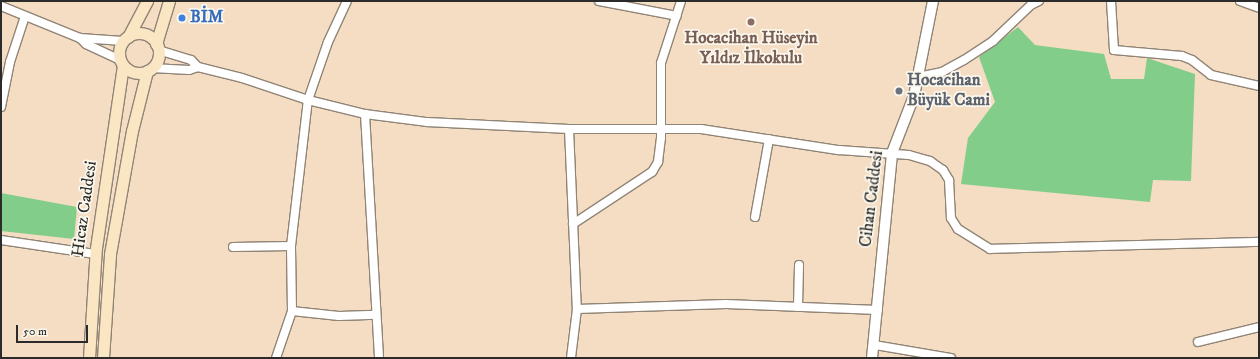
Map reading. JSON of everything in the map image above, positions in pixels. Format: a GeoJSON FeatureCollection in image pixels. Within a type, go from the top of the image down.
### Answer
{"type":"FeatureCollection","features":[{"type":"Feature","properties":{"kind":"main road"},"geometry":{"type":"LineString","coordinates":[[147,1],[120,47],[122,62],[134,72],[149,69],[158,56],[157,47],[169,1]]}},
{"type":"Feature","properties":{"kind":"main road"},"geometry":{"type":"LineString","coordinates":[[126,39],[140,34],[147,35],[157,47]]}},
{"type":"Feature","properties":{"kind":"main road","name":"Hicaz Caddesi"},"geometry":{"type":"LineString","coordinates":[[88,358],[95,254],[122,62]]}},
{"type":"Feature","properties":{"kind":"main road","name":"Hicaz Caddesi"},"geometry":{"type":"LineString","coordinates":[[103,358],[110,254],[132,131],[149,69]]}},
{"type":"Feature","properties":{"kind":"street"},"geometry":{"type":"LineString","coordinates":[[276,358],[292,311],[291,246],[308,100],[328,42],[347,1]]}},
{"type":"Feature","properties":{"kind":"street"},"geometry":{"type":"LineString","coordinates":[[598,1],[677,16]]}},
{"type":"Feature","properties":{"kind":"street"},"geometry":{"type":"LineString","coordinates":[[573,224],[652,172],[658,162],[661,63],[681,1]]}},
{"type":"Feature","properties":{"kind":"street","name":"Cihan Caddesi"},"geometry":{"type":"LineString","coordinates":[[872,358],[875,345],[878,310],[882,233],[892,153],[914,96],[933,1]]}},
{"type":"Feature","properties":{"kind":"street"},"geometry":{"type":"LineString","coordinates":[[918,77],[942,72],[970,56],[993,41],[1031,4],[1039,1]]}},
{"type":"Feature","properties":{"kind":"street"},"geometry":{"type":"LineString","coordinates":[[1111,1],[1114,50],[1182,56],[1192,60],[1211,75],[1259,86]]}},
{"type":"Feature","properties":{"kind":"street"},"geometry":{"type":"LineString","coordinates":[[1240,1],[1259,8]]}},
{"type":"Feature","properties":{"kind":"street"},"geometry":{"type":"LineString","coordinates":[[1,6],[80,38],[126,39]]}},
{"type":"Feature","properties":{"kind":"street"},"geometry":{"type":"LineString","coordinates":[[1,107],[10,62],[25,16]]}},
{"type":"Feature","properties":{"kind":"street"},"geometry":{"type":"LineString","coordinates":[[80,38],[86,44],[122,62]]}},
{"type":"Feature","properties":{"kind":"street"},"geometry":{"type":"LineString","coordinates":[[157,47],[191,60],[198,67],[242,78],[308,100],[365,114],[427,122],[569,129],[660,127],[701,129],[839,150],[892,153],[930,161],[943,170],[949,180],[951,218],[958,229],[990,249],[1259,242]]}},
{"type":"Feature","properties":{"kind":"street"},"geometry":{"type":"LineString","coordinates":[[149,69],[189,70],[198,67]]}},
{"type":"Feature","properties":{"kind":"street"},"geometry":{"type":"LineString","coordinates":[[365,114],[379,358]]}},
{"type":"Feature","properties":{"kind":"street"},"geometry":{"type":"LineString","coordinates":[[569,129],[577,309],[571,358]]}},
{"type":"Feature","properties":{"kind":"street"},"geometry":{"type":"LineString","coordinates":[[755,217],[769,139]]}},
{"type":"Feature","properties":{"kind":"street"},"geometry":{"type":"LineString","coordinates":[[1,240],[95,254]]}},
{"type":"Feature","properties":{"kind":"street"},"geometry":{"type":"LineString","coordinates":[[233,247],[291,246]]}},
{"type":"Feature","properties":{"kind":"street"},"geometry":{"type":"LineString","coordinates":[[798,307],[799,265]]}},
{"type":"Feature","properties":{"kind":"street"},"geometry":{"type":"LineString","coordinates":[[577,309],[726,304],[878,310]]}},
{"type":"Feature","properties":{"kind":"street"},"geometry":{"type":"LineString","coordinates":[[292,311],[339,316],[376,315]]}},
{"type":"Feature","properties":{"kind":"street"},"geometry":{"type":"LineString","coordinates":[[1198,342],[1259,327]]}},
{"type":"Feature","properties":{"kind":"street"},"geometry":{"type":"LineString","coordinates":[[875,345],[951,358]]}},
{"type":"Feature","properties":{"kind":"green space"},"geometry":{"type":"Polygon","coordinates":[[[1018,27],[1035,45],[1104,54],[1111,79],[1144,79],[1147,58],[1195,74],[1191,181],[1153,180],[1150,202],[961,184],[968,138],[995,102],[979,57],[1018,27]]]}},
{"type":"Feature","properties":{"kind":"green space"},"geometry":{"type":"Polygon","coordinates":[[[1,193],[77,207],[74,239],[1,231],[1,193]]]}},
{"type":"Feature","properties":{"kind":"place","name":"BİM"},"geometry":{"type":"Point","coordinates":[182,18]}},
{"type":"Feature","properties":{"kind":"place","name":"Hocacihan Hüseyin Yıldız İlkokulu"},"geometry":{"type":"Point","coordinates":[751,22]}},
{"type":"Feature","properties":{"kind":"place","name":"Hocacihan Büyük Cami"},"geometry":{"type":"Point","coordinates":[899,91]}}]}
